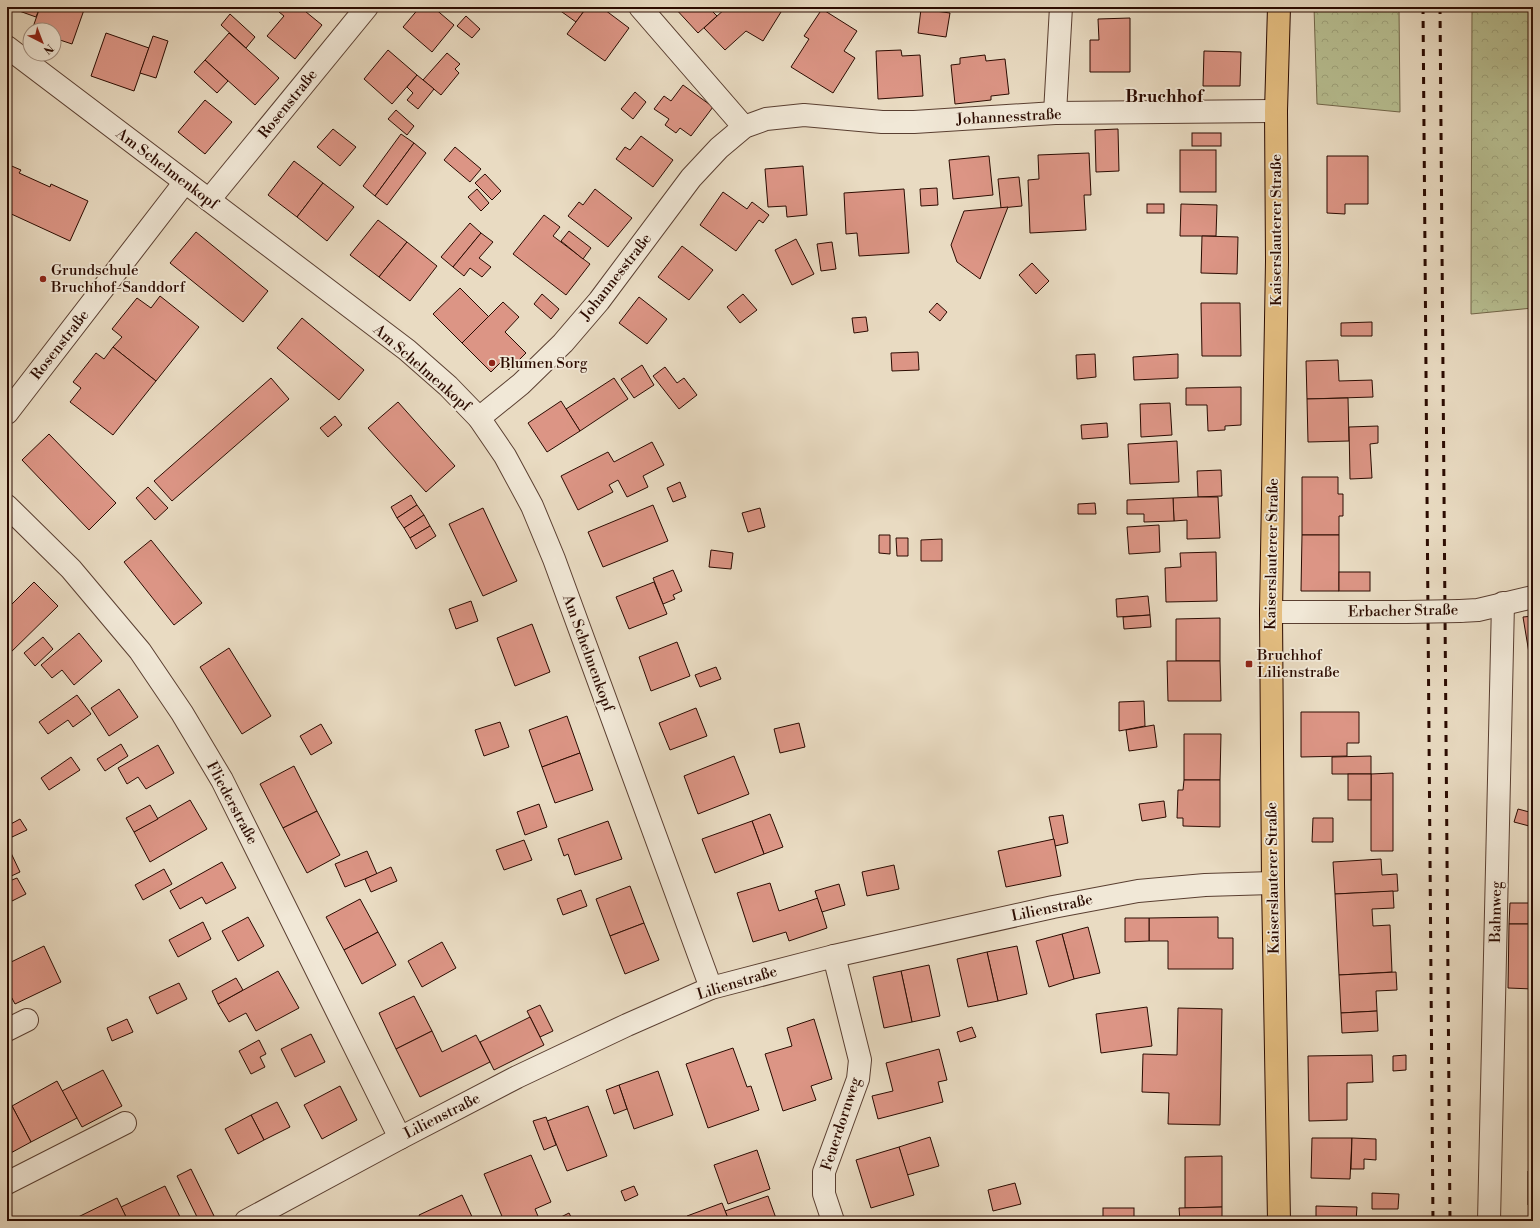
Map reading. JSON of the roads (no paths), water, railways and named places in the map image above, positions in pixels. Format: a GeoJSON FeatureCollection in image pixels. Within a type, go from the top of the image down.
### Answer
{"type":"FeatureCollection","features":[{"type":"Feature","properties":{"kind":"main road","name":"Kaiserslauterer Straße"},"geometry":{"type":"LineString","coordinates":[[1278,7],[1276,111],[1277,261],[1271,612],[1272,883],[1279,1221]]}},
{"type":"Feature","properties":{"kind":"street","name":"Rosenstraße"},"geometry":{"type":"LineString","coordinates":[[209,200],[367,7]]}},
{"type":"Feature","properties":{"kind":"street"},"geometry":{"type":"LineString","coordinates":[[640,7],[744,127]]}},
{"type":"Feature","properties":{"kind":"street"},"geometry":{"type":"LineString","coordinates":[[1055,113],[1061,7]]}},
{"type":"Feature","properties":{"kind":"street","name":"Am Schelmenkopf"},"geometry":{"type":"LineString","coordinates":[[7,47],[407,350],[448,386],[479,418],[505,456],[538,519],[711,988]]}},
{"type":"Feature","properties":{"kind":"street","name":"Johannesstraße"},"geometry":{"type":"LineString","coordinates":[[479,418],[521,384],[563,343],[599,301],[691,178],[719,148],[744,127],[766,119],[804,115],[882,122],[914,122],[1055,113],[1276,111]]}},
{"type":"Feature","properties":{"kind":"street","name":"Rosenstraße"},"geometry":{"type":"LineString","coordinates":[[7,413],[185,182]]}},
{"type":"Feature","properties":{"kind":"street","name":"Fliederstraße"},"geometry":{"type":"LineString","coordinates":[[7,506],[72,568],[140,651],[182,713],[222,780],[400,1138]]}},
{"type":"Feature","properties":{"kind":"street","name":"Erbacher Straße"},"geometry":{"type":"LineString","coordinates":[[1271,612],[1406,612],[1478,610],[1533,597]]}},
{"type":"Feature","properties":{"kind":"street","name":"Bahnweg"},"geometry":{"type":"LineString","coordinates":[[1489,1221],[1503,603]]}},
{"type":"Feature","properties":{"kind":"street","name":"Lilienstraße"},"geometry":{"type":"LineString","coordinates":[[246,1221],[517,1077],[627,1025],[711,988],[834,956],[1053,907],[1138,891],[1205,885],[1272,883]]}},
{"type":"Feature","properties":{"kind":"street","name":"Feuerdornweg"},"geometry":{"type":"LineString","coordinates":[[833,1221],[824,1194],[824,1172],[858,1079],[860,1060],[834,956]]}},
{"type":"Feature","properties":{"kind":"street"},"geometry":{"type":"LineString","coordinates":[[7,1030],[27,1020]]}},
{"type":"Feature","properties":{"kind":"street"},"geometry":{"type":"LineString","coordinates":[[7,1183],[125,1122]]}},
{"type":"Feature","properties":{"kind":"railway"},"geometry":{"type":"LineString","coordinates":[[1423,7],[1433,1221]]}},
{"type":"Feature","properties":{"kind":"railway"},"geometry":{"type":"LineString","coordinates":[[1440,7],[1450,1221]]}},
{"type":"Feature","properties":{"kind":"place","name":"Grundschule Bruchhof-Sanddorf"},"geometry":{"type":"Point","coordinates":[43,279]}},
{"type":"Feature","properties":{"kind":"place","name":"Blumen Sorg"},"geometry":{"type":"Point","coordinates":[492,363]}},
{"type":"Feature","properties":{"kind":"place","name":"Bruchhof Lilienstraße"},"geometry":{"type":"Point","coordinates":[1249,664]}},
{"type":"Feature","properties":{"kind":"district","name":"Bruchhof"},"geometry":{"type":"Point","coordinates":[1164,97]}}]}
